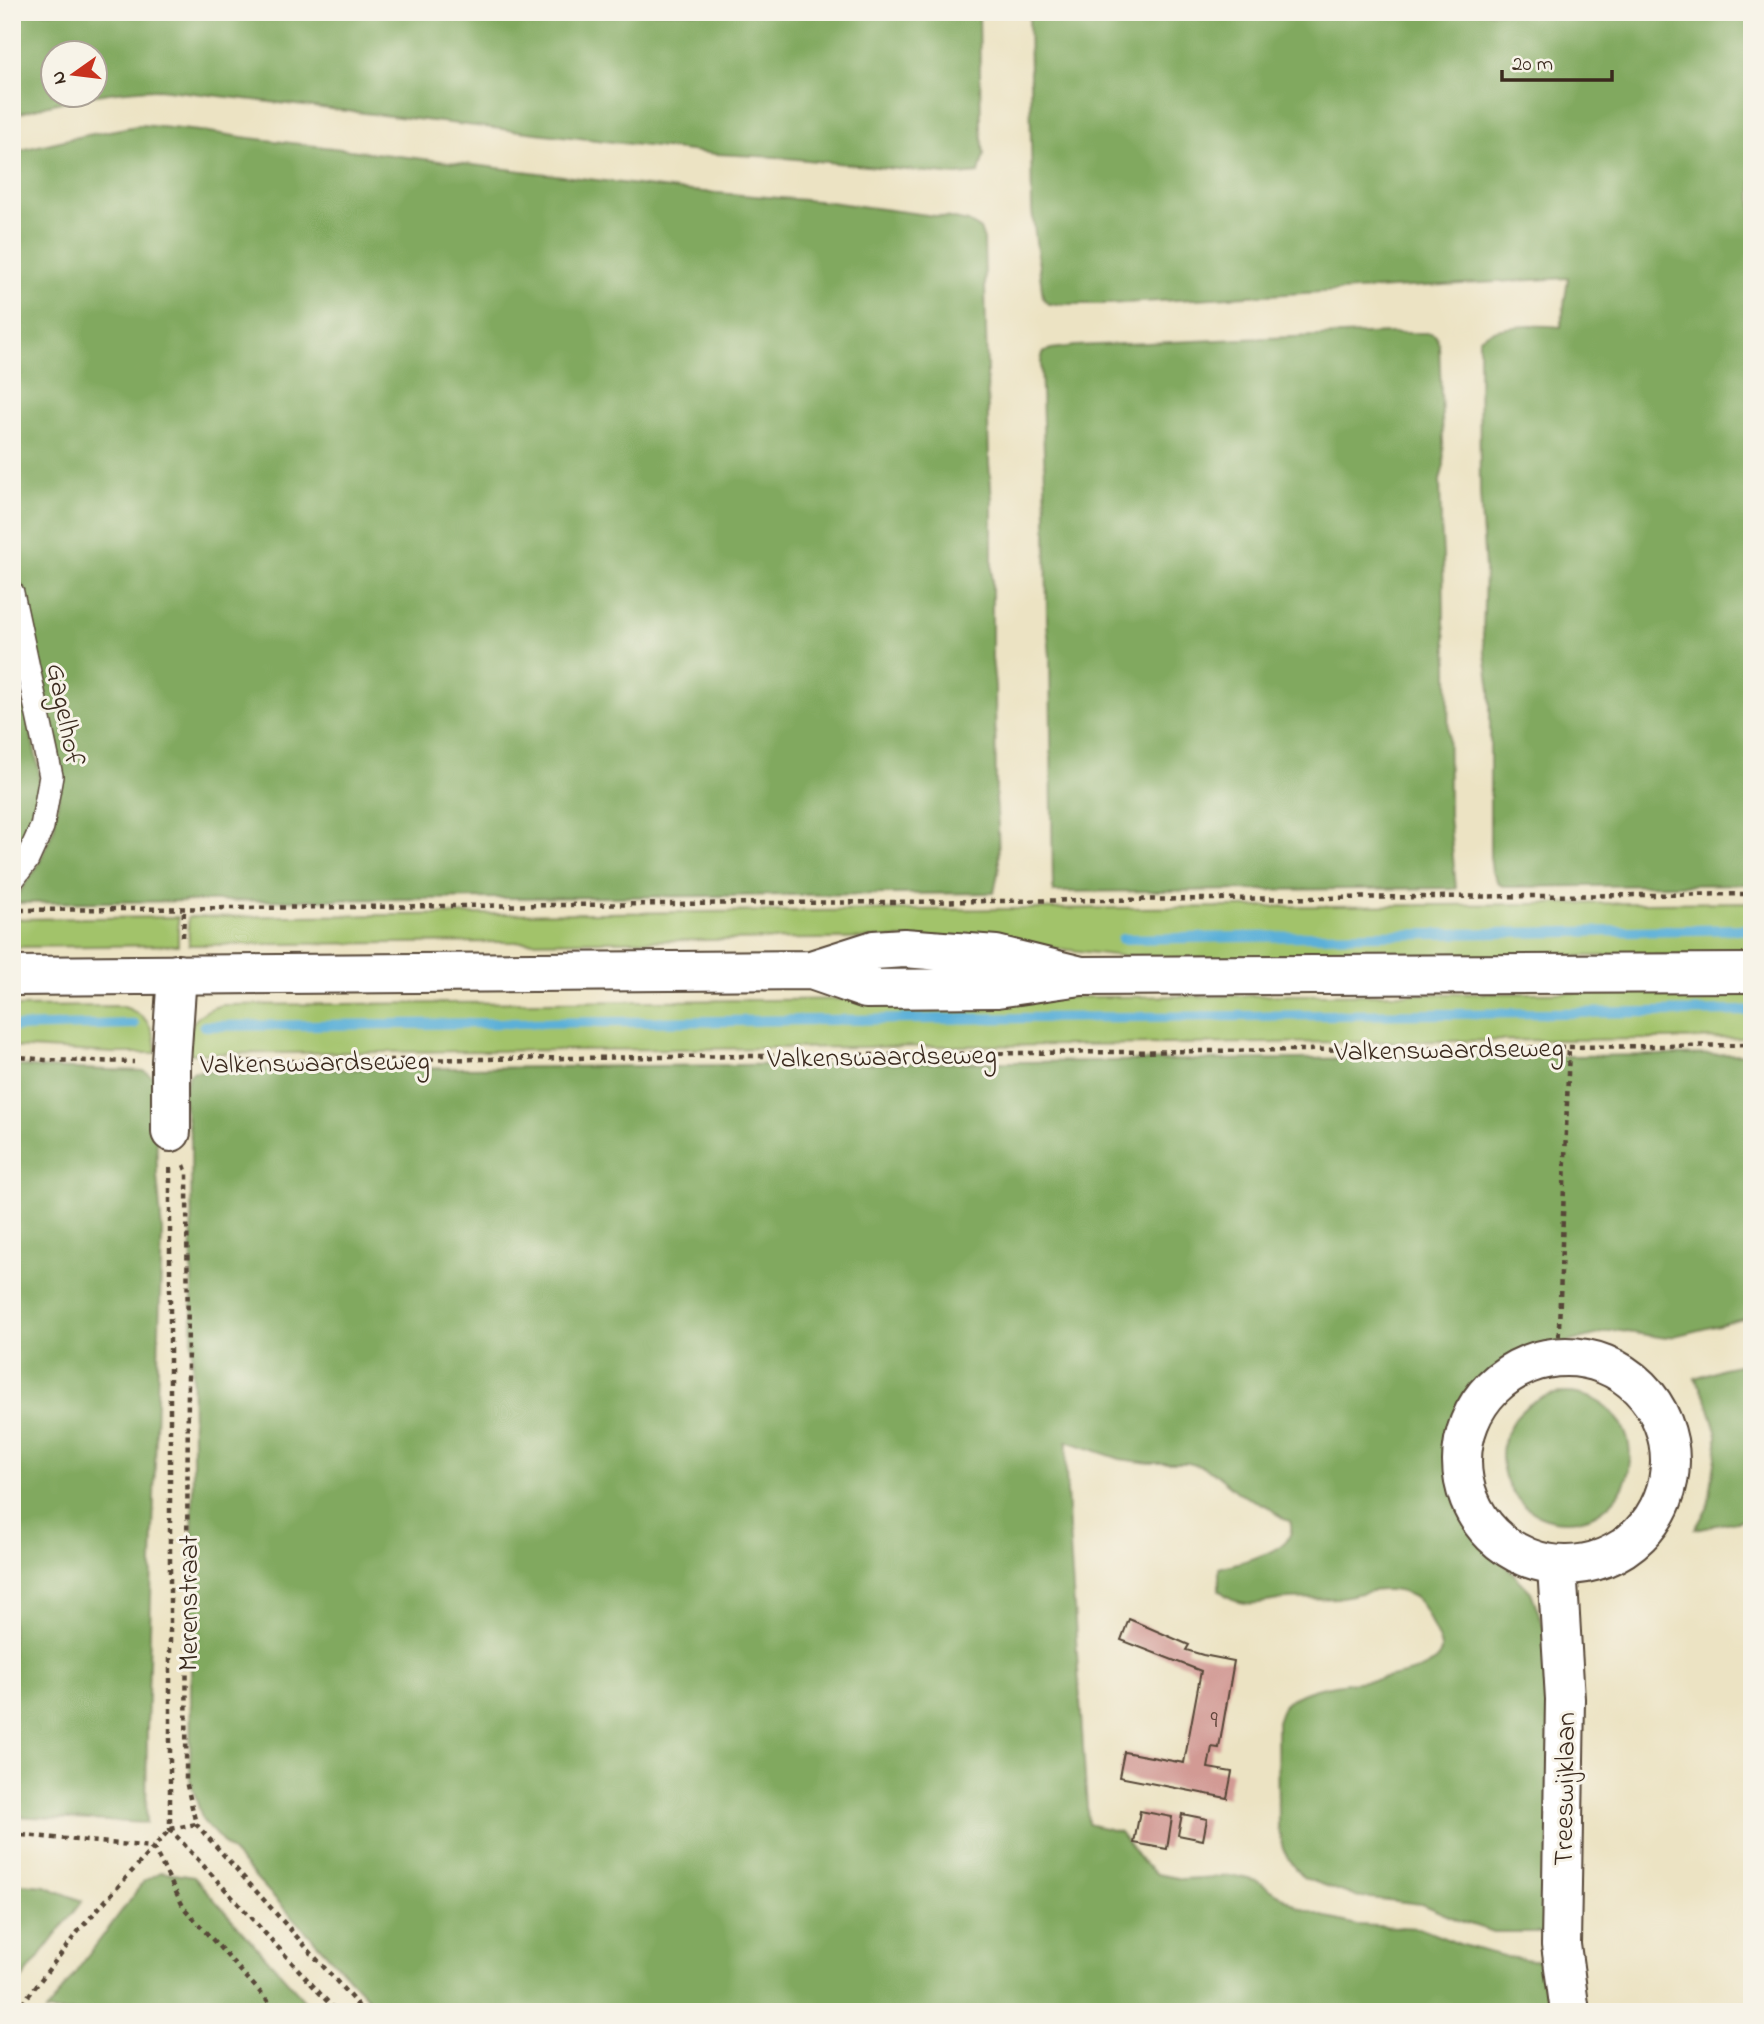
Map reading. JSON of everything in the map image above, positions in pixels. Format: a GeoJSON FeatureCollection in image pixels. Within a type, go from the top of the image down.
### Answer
{"type":"FeatureCollection","features":[{"type":"Feature","properties":{"kind":"main road"},"geometry":{"type":"LineString","coordinates":[[12,976],[811,971],[866,989],[997,988],[1081,976],[1752,973]]}},
{"type":"Feature","properties":{"kind":"main road"},"geometry":{"type":"LineString","coordinates":[[170,1132],[177,974]]}},
{"type":"Feature","properties":{"kind":"main road"},"geometry":{"type":"LineString","coordinates":[[1558,1356],[1583,1357],[1628,1375],[1649,1397],[1664,1423],[1671,1453],[1669,1483],[1659,1512],[1640,1536],[1616,1554],[1587,1564],[1557,1566],[1527,1559],[1500,1542],[1479,1520],[1466,1491],[1461,1460],[1466,1430],[1475,1411],[1480,1401],[1501,1378],[1528,1363],[1558,1356]]}},
{"type":"Feature","properties":{"kind":"main road","name":"Treeswijklaan"},"geometry":{"type":"LineString","coordinates":[[1557,1566],[1565,1699],[1561,1945],[1570,2012]]}},
{"type":"Feature","properties":{"kind":"lane","name":"Gagelhof"},"geometry":{"type":"LineString","coordinates":[[12,593],[51,776],[42,827],[27,860],[12,880]]}},
{"type":"Feature","properties":{"kind":"path"},"geometry":{"type":"LineString","coordinates":[[12,910],[1752,894]]}},
{"type":"Feature","properties":{"kind":"path","name":"Valkenswaardseweg"},"geometry":{"type":"LineString","coordinates":[[12,1056],[44,1060],[171,1062],[1752,1045]]}},
{"type":"Feature","properties":{"kind":"path"},"geometry":{"type":"LineString","coordinates":[[1558,1356],[1569,1046]]}},
{"type":"Feature","properties":{"kind":"path","name":"Merenstraat"},"geometry":{"type":"LineString","coordinates":[[170,1132],[187,1173],[186,1781],[196,1824],[364,2012]]}},
{"type":"Feature","properties":{"kind":"path","name":"Merenstraat"},"geometry":{"type":"LineString","coordinates":[[170,1132],[170,1829]]}},
{"type":"Feature","properties":{"kind":"path"},"geometry":{"type":"LineString","coordinates":[[16,2012],[80,1929],[170,1829],[196,1824]]}},
{"type":"Feature","properties":{"kind":"path"},"geometry":{"type":"LineString","coordinates":[[170,1829],[337,2012]]}},
{"type":"Feature","properties":{"kind":"path"},"geometry":{"type":"LineString","coordinates":[[12,1834],[153,1847]]}},
{"type":"Feature","properties":{"kind":"path"},"geometry":{"type":"LineString","coordinates":[[153,1847],[184,1908],[278,2012]]}},
{"type":"Feature","properties":{"kind":"green space"},"geometry":{"type":"Polygon","coordinates":[[[12,12],[979,12],[981,129],[984,154],[979,173],[957,175],[776,157],[716,154],[159,89],[108,93],[108,38],[38,38],[38,108],[12,116],[12,12]]]}},
{"type":"Feature","properties":{"kind":"green space"},"geometry":{"type":"Polygon","coordinates":[[[1029,12],[1752,12],[1752,884],[1508,887],[1500,885],[1492,872],[1490,690],[1483,638],[1485,569],[1480,494],[1479,339],[1506,328],[1561,327],[1568,278],[1107,304],[1048,304],[1043,298],[1032,210],[1029,12]]]}},
{"type":"Feature","properties":{"kind":"green space"},"geometry":{"type":"Polygon","coordinates":[[[142,125],[679,190],[830,202],[950,218],[968,222],[980,229],[984,240],[992,500],[992,658],[999,868],[994,893],[12,903],[38,866],[54,828],[60,788],[34,641],[12,549],[12,152],[142,125]]]}},
{"type":"Feature","properties":{"kind":"green space"},"geometry":{"type":"Polygon","coordinates":[[[1431,333],[1436,336],[1439,345],[1444,465],[1440,480],[1444,622],[1448,660],[1449,816],[1456,888],[1053,892],[1050,656],[1041,362],[1043,353],[1051,349],[1075,346],[1431,333]]]}},
{"type":"Feature","properties":{"kind":"green space"},"geometry":{"type":"Polygon","coordinates":[[[12,649],[39,770],[39,803],[30,836],[12,864],[12,649]]]}},
{"type":"Feature","properties":{"kind":"green space"},"geometry":{"type":"Polygon","coordinates":[[[1752,902],[1752,955],[1162,959],[994,941],[923,938],[189,945],[188,917],[1752,902]]]}},
{"type":"Feature","properties":{"kind":"green space"},"geometry":{"type":"Polygon","coordinates":[[[178,917],[178,945],[12,947],[12,919],[178,917]]]}},
{"type":"Feature","properties":{"kind":"green space"},"geometry":{"type":"Polygon","coordinates":[[[1752,991],[1752,1038],[182,1054],[193,1022],[204,1012],[222,1005],[1752,991]]]}},
{"type":"Feature","properties":{"kind":"green space"},"geometry":{"type":"Polygon","coordinates":[[[121,1006],[137,1013],[148,1023],[154,1036],[156,1053],[12,1047],[12,1007],[121,1006]]]}},
{"type":"Feature","properties":{"kind":"green space"},"geometry":{"type":"Polygon","coordinates":[[[1752,1054],[1752,1317],[1666,1338],[1614,1330],[1549,1347],[1529,1348],[1507,1358],[1483,1378],[1455,1420],[1448,1465],[1458,1503],[1478,1537],[1531,1592],[1551,1646],[1548,1932],[1494,1932],[1421,1904],[1354,1896],[1304,1878],[1283,1849],[1278,1827],[1277,1721],[1282,1709],[1291,1700],[1312,1690],[1402,1675],[1433,1662],[1439,1656],[1441,1648],[1425,1611],[1417,1600],[1392,1590],[1337,1598],[1289,1599],[1253,1604],[1228,1597],[1219,1590],[1219,1568],[1266,1554],[1278,1547],[1291,1531],[1290,1521],[1267,1506],[1240,1494],[1203,1467],[1188,1463],[1149,1463],[1120,1459],[1067,1441],[1069,1529],[1088,1824],[1120,1832],[1142,1862],[1157,1874],[1182,1879],[1235,1876],[1257,1881],[1298,1907],[1328,1918],[1357,1925],[1419,1928],[1462,1945],[1507,1957],[1548,1962],[1555,2012],[381,2012],[203,1821],[190,1780],[193,1461],[191,1138],[183,1097],[188,1075],[195,1071],[1752,1054]]]}},
{"type":"Feature","properties":{"kind":"green space"},"geometry":{"type":"Polygon","coordinates":[[[12,1065],[144,1071],[154,1077],[162,1232],[146,1823],[12,1816],[12,1065]]]}},
{"type":"Feature","properties":{"kind":"green space"},"geometry":{"type":"Polygon","coordinates":[[[1752,1362],[1752,1518],[1695,1529],[1708,1507],[1717,1435],[1706,1398],[1695,1378],[1752,1362]]]}},
{"type":"Feature","properties":{"kind":"green space"},"geometry":{"type":"Polygon","coordinates":[[[1566,1393],[1590,1398],[1611,1412],[1625,1433],[1630,1457],[1625,1481],[1611,1502],[1590,1516],[1566,1521],[1542,1516],[1521,1502],[1507,1481],[1502,1457],[1507,1433],[1521,1412],[1542,1398],[1566,1393]]]}},
{"type":"Feature","properties":{"kind":"green space"},"geometry":{"type":"Polygon","coordinates":[[[160,1872],[194,1877],[315,2012],[46,2012],[144,1881],[160,1872]]]}},
{"type":"Feature","properties":{"kind":"green space"},"geometry":{"type":"Polygon","coordinates":[[[12,1883],[45,1886],[82,1901],[12,1992],[12,1883]]]}},
{"type":"Feature","properties":{"kind":"building"},"geometry":{"type":"Polygon","coordinates":[[[1129,1619],[1189,1645],[1186,1650],[1234,1661],[1219,1748],[1212,1747],[1208,1768],[1232,1772],[1227,1798],[1119,1777],[1124,1752],[1184,1763],[1201,1671],[1121,1640],[1129,1619]]]}},
{"type":"Feature","properties":{"kind":"building"},"geometry":{"type":"Polygon","coordinates":[[[1140,1811],[1172,1817],[1167,1849],[1134,1843],[1140,1811]]]}},
{"type":"Feature","properties":{"kind":"building"},"geometry":{"type":"Polygon","coordinates":[[[1182,1814],[1207,1819],[1203,1840],[1178,1835],[1182,1814]]]}},
{"type":"Feature","properties":{"kind":"waterway"},"geometry":{"type":"LineString","coordinates":[[1122,939],[1752,929]]}},
{"type":"Feature","properties":{"kind":"waterway"},"geometry":{"type":"LineString","coordinates":[[204,1026],[1752,1011]]}},
{"type":"Feature","properties":{"kind":"waterway"},"geometry":{"type":"LineString","coordinates":[[12,1027],[134,1024]]}}]}
